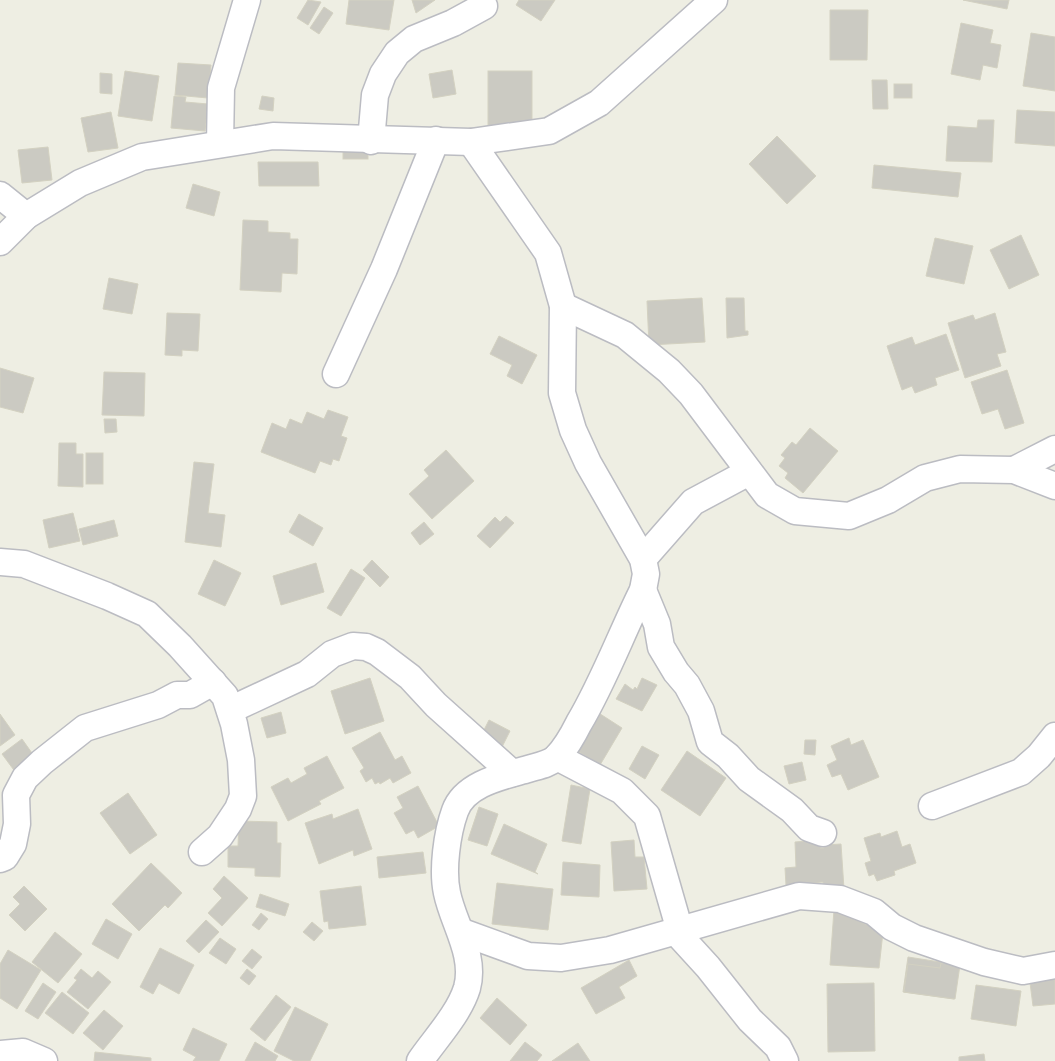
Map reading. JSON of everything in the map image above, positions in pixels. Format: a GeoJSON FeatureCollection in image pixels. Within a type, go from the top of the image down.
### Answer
{"type":"FeatureCollection","features":[{"type":"Feature","properties":{"kind":"street"},"geometry":{"type":"LineString","coordinates":[[220,144],[221,88],[247,0]]}},
{"type":"Feature","properties":{"kind":"street"},"geometry":{"type":"LineString","coordinates":[[0,242],[26,216],[80,183],[142,156],[273,136],[471,142],[549,131],[599,103],[714,0]]}},
{"type":"Feature","properties":{"kind":"street"},"geometry":{"type":"LineString","coordinates":[[371,140],[375,94],[383,74],[398,53],[414,39],[453,23],[484,6]]}},
{"type":"Feature","properties":{"kind":"street"},"geometry":{"type":"LineString","coordinates":[[336,374],[384,269],[436,140]]}},
{"type":"Feature","properties":{"kind":"street"},"geometry":{"type":"LineString","coordinates":[[420,1061],[460,1004],[467,987],[467,963],[462,932],[447,894],[443,872],[455,810],[462,799],[472,790],[512,774],[550,762],[557,757],[568,743],[591,704],[643,590],[646,574],[643,559],[588,464],[573,430],[562,393],[563,306],[548,253],[471,142]]}},
{"type":"Feature","properties":{"kind":"street"},"geometry":{"type":"LineString","coordinates":[[0,195],[26,216]]}},
{"type":"Feature","properties":{"kind":"street"},"geometry":{"type":"LineString","coordinates":[[563,306],[624,335],[669,371],[691,394],[767,495],[795,511],[849,516],[888,500],[926,478],[960,469],[1014,470],[1055,486]]}},
{"type":"Feature","properties":{"kind":"street"},"geometry":{"type":"LineString","coordinates":[[1014,470],[1055,449]]}},
{"type":"Feature","properties":{"kind":"street"},"geometry":{"type":"LineString","coordinates":[[643,559],[693,502],[749,472]]}},
{"type":"Feature","properties":{"kind":"street"},"geometry":{"type":"LineString","coordinates":[[0,562],[24,564],[107,596],[147,614],[225,696],[241,760],[243,796],[238,809],[220,836],[202,852]]}},
{"type":"Feature","properties":{"kind":"street"},"geometry":{"type":"LineString","coordinates":[[643,590],[657,624],[661,648],[676,672],[687,685],[701,711],[710,742],[728,756],[748,779],[792,810],[809,828],[823,833]]}},
{"type":"Feature","properties":{"kind":"street"},"geometry":{"type":"LineString","coordinates":[[230,710],[307,674],[332,654],[353,646],[366,648],[377,652],[410,677],[436,704],[512,774]]}},
{"type":"Feature","properties":{"kind":"street"},"geometry":{"type":"LineString","coordinates":[[0,860],[5,857],[13,844],[17,824],[16,795],[25,778],[42,762],[85,728],[158,705],[176,695],[190,695],[213,682]]}},
{"type":"Feature","properties":{"kind":"street"},"geometry":{"type":"LineString","coordinates":[[932,806],[1021,772],[1039,756],[1055,736]]}},
{"type":"Feature","properties":{"kind":"street"},"geometry":{"type":"LineString","coordinates":[[557,757],[622,791],[646,816],[678,931],[750,1020],[778,1047],[785,1061]]}},
{"type":"Feature","properties":{"kind":"street"},"geometry":{"type":"LineString","coordinates":[[462,932],[528,956],[561,958],[610,950],[798,896],[840,899],[874,912],[892,927],[914,938],[984,962],[1023,971],[1055,965]]}},
{"type":"Feature","properties":{"kind":"street"},"geometry":{"type":"LineString","coordinates":[[0,1054],[23,1052],[44,1061]]}},
{"type":"Feature","properties":{"kind":"building"},"geometry":{"type":"Polygon","coordinates":[[[308,0],[321,2],[308,25],[297,18],[308,0]]]}},
{"type":"Feature","properties":{"kind":"building"},"geometry":{"type":"Polygon","coordinates":[[[349,0],[394,0],[389,30],[346,24],[349,0]]]}},
{"type":"Feature","properties":{"kind":"building"},"geometry":{"type":"Polygon","coordinates":[[[412,0],[435,0],[416,13],[412,0]]]}},
{"type":"Feature","properties":{"kind":"building"},"geometry":{"type":"Polygon","coordinates":[[[519,0],[555,0],[541,21],[516,5],[519,0]]]}},
{"type":"Feature","properties":{"kind":"building"},"geometry":{"type":"Polygon","coordinates":[[[963,0],[1009,0],[1007,9],[963,0]]]}},
{"type":"Feature","properties":{"kind":"building"},"geometry":{"type":"Polygon","coordinates":[[[324,7],[333,13],[319,34],[310,28],[324,7]]]}},
{"type":"Feature","properties":{"kind":"building"},"geometry":{"type":"Polygon","coordinates":[[[830,10],[868,10],[867,60],[830,60],[830,10]]]}},
{"type":"Feature","properties":{"kind":"building"},"geometry":{"type":"Polygon","coordinates":[[[961,23],[993,30],[990,43],[1001,45],[997,68],[983,65],[980,80],[951,74],[961,23]]]}},
{"type":"Feature","properties":{"kind":"building"},"geometry":{"type":"Polygon","coordinates":[[[1031,33],[1055,37],[1055,91],[1023,86],[1031,33]]]}},
{"type":"Feature","properties":{"kind":"building"},"geometry":{"type":"Polygon","coordinates":[[[178,63],[211,65],[208,98],[175,95],[178,63]]]}},
{"type":"Feature","properties":{"kind":"building"},"geometry":{"type":"Polygon","coordinates":[[[452,70],[456,94],[433,98],[429,74],[452,70]]]}},
{"type":"Feature","properties":{"kind":"building"},"geometry":{"type":"Polygon","coordinates":[[[125,71],[159,76],[152,121],[118,116],[125,71]]]}},
{"type":"Feature","properties":{"kind":"building"},"geometry":{"type":"Polygon","coordinates":[[[488,71],[532,71],[532,129],[488,129],[488,71]]]}},
{"type":"Feature","properties":{"kind":"building"},"geometry":{"type":"Polygon","coordinates":[[[100,73],[112,74],[112,94],[100,93],[100,73]]]}},
{"type":"Feature","properties":{"kind":"building"},"geometry":{"type":"Polygon","coordinates":[[[872,80],[887,80],[888,109],[873,109],[872,80]]]}},
{"type":"Feature","properties":{"kind":"building"},"geometry":{"type":"Polygon","coordinates":[[[894,84],[912,84],[912,98],[894,98],[894,84]]]}},
{"type":"Feature","properties":{"kind":"building"},"geometry":{"type":"Polygon","coordinates":[[[174,96],[186,97],[185,102],[208,104],[205,131],[171,128],[174,96]]]}},
{"type":"Feature","properties":{"kind":"building"},"geometry":{"type":"Polygon","coordinates":[[[262,96],[274,98],[273,111],[259,109],[262,96]]]}},
{"type":"Feature","properties":{"kind":"building"},"geometry":{"type":"Polygon","coordinates":[[[1017,110],[1055,112],[1055,146],[1015,143],[1017,110]]]}},
{"type":"Feature","properties":{"kind":"building"},"geometry":{"type":"Polygon","coordinates":[[[111,112],[118,148],[88,152],[81,118],[111,112]]]}},
{"type":"Feature","properties":{"kind":"building"},"geometry":{"type":"Polygon","coordinates":[[[978,120],[994,120],[992,162],[946,161],[948,126],[977,128],[978,120]]]}},
{"type":"Feature","properties":{"kind":"building"},"geometry":{"type":"Polygon","coordinates":[[[777,136],[816,176],[787,204],[749,164],[777,136]]]}},
{"type":"Feature","properties":{"kind":"building"},"geometry":{"type":"Polygon","coordinates":[[[48,147],[52,180],[22,183],[18,150],[48,147]]]}},
{"type":"Feature","properties":{"kind":"building"},"geometry":{"type":"Polygon","coordinates":[[[343,149],[368,149],[368,159],[343,159],[343,149]]]}},
{"type":"Feature","properties":{"kind":"building"},"geometry":{"type":"Polygon","coordinates":[[[258,162],[318,162],[319,186],[259,186],[258,162]]]}},
{"type":"Feature","properties":{"kind":"building"},"geometry":{"type":"Polygon","coordinates":[[[874,165],[961,173],[958,197],[872,188],[874,165]]]}},
{"type":"Feature","properties":{"kind":"building"},"geometry":{"type":"Polygon","coordinates":[[[193,184],[220,192],[214,216],[186,208],[193,184]]]}},
{"type":"Feature","properties":{"kind":"building"},"geometry":{"type":"Polygon","coordinates":[[[243,220],[268,221],[268,232],[290,233],[290,239],[298,239],[297,274],[282,273],[281,292],[240,290],[243,220]]]}},
{"type":"Feature","properties":{"kind":"building"},"geometry":{"type":"Polygon","coordinates":[[[1021,235],[1039,275],[1009,289],[990,250],[1021,235]]]}},
{"type":"Feature","properties":{"kind":"building"},"geometry":{"type":"Polygon","coordinates":[[[935,238],[973,246],[964,284],[926,276],[935,238]]]}},
{"type":"Feature","properties":{"kind":"building"},"geometry":{"type":"Polygon","coordinates":[[[109,278],[138,284],[132,314],[103,309],[109,278]]]}},
{"type":"Feature","properties":{"kind":"building"},"geometry":{"type":"Polygon","coordinates":[[[702,298],[705,342],[649,345],[647,301],[702,298]]]}},
{"type":"Feature","properties":{"kind":"building"},"geometry":{"type":"Polygon","coordinates":[[[726,298],[744,298],[745,331],[748,331],[748,335],[727,338],[726,298]]]}},
{"type":"Feature","properties":{"kind":"building"},"geometry":{"type":"Polygon","coordinates":[[[167,313],[200,314],[198,351],[182,350],[182,356],[165,355],[167,313]]]}},
{"type":"Feature","properties":{"kind":"building"},"geometry":{"type":"Polygon","coordinates":[[[995,313],[1006,352],[997,354],[1001,366],[965,378],[948,323],[973,315],[975,320],[995,313]]]}},
{"type":"Feature","properties":{"kind":"building"},"geometry":{"type":"Polygon","coordinates":[[[946,334],[959,370],[935,378],[937,385],[915,393],[912,386],[902,390],[887,346],[912,337],[915,345],[946,334]]]}},
{"type":"Feature","properties":{"kind":"building"},"geometry":{"type":"Polygon","coordinates":[[[499,336],[537,355],[522,384],[507,376],[512,365],[490,354],[499,336]]]}},
{"type":"Feature","properties":{"kind":"building"},"geometry":{"type":"Polygon","coordinates":[[[0,368],[34,378],[23,413],[0,407],[0,368]]]}},
{"type":"Feature","properties":{"kind":"building"},"geometry":{"type":"Polygon","coordinates":[[[1007,370],[1024,423],[1005,429],[998,409],[982,414],[971,382],[1007,370]]]}},
{"type":"Feature","properties":{"kind":"building"},"geometry":{"type":"Polygon","coordinates":[[[104,372],[145,373],[144,416],[102,415],[104,372]]]}},
{"type":"Feature","properties":{"kind":"building"},"geometry":{"type":"Polygon","coordinates":[[[328,410],[348,417],[341,436],[347,438],[339,461],[333,459],[331,465],[320,461],[315,473],[261,452],[272,423],[286,429],[290,419],[302,424],[307,412],[324,419],[328,410]]]}},
{"type":"Feature","properties":{"kind":"building"},"geometry":{"type":"Polygon","coordinates":[[[104,419],[116,419],[117,432],[105,433],[104,419]]]}},
{"type":"Feature","properties":{"kind":"building"},"geometry":{"type":"Polygon","coordinates":[[[810,428],[838,451],[803,493],[785,478],[788,473],[779,466],[785,458],[781,455],[792,442],[796,445],[810,428]]]}},
{"type":"Feature","properties":{"kind":"building"},"geometry":{"type":"Polygon","coordinates":[[[59,443],[76,443],[76,454],[83,454],[83,487],[58,486],[59,443]]]}},
{"type":"Feature","properties":{"kind":"building"},"geometry":{"type":"Polygon","coordinates":[[[446,450],[474,481],[432,519],[409,494],[429,476],[424,470],[446,450]]]}},
{"type":"Feature","properties":{"kind":"building"},"geometry":{"type":"Polygon","coordinates":[[[86,453],[103,453],[103,484],[86,484],[86,453]]]}},
{"type":"Feature","properties":{"kind":"building"},"geometry":{"type":"Polygon","coordinates":[[[194,462],[214,464],[208,513],[225,515],[221,547],[185,542],[194,462]]]}},
{"type":"Feature","properties":{"kind":"building"},"geometry":{"type":"Polygon","coordinates":[[[73,513],[80,541],[49,548],[43,520],[73,513]]]}},
{"type":"Feature","properties":{"kind":"building"},"geometry":{"type":"Polygon","coordinates":[[[299,514],[323,528],[313,546],[289,532],[299,514]]]}},
{"type":"Feature","properties":{"kind":"building"},"geometry":{"type":"Polygon","coordinates":[[[506,516],[514,523],[490,548],[477,536],[495,517],[500,522],[506,516]]]}},
{"type":"Feature","properties":{"kind":"building"},"geometry":{"type":"Polygon","coordinates":[[[114,520],[118,536],[83,545],[79,529],[114,520]]]}},
{"type":"Feature","properties":{"kind":"building"},"geometry":{"type":"Polygon","coordinates":[[[424,522],[434,534],[420,545],[411,533],[424,522]]]}},
{"type":"Feature","properties":{"kind":"building"},"geometry":{"type":"Polygon","coordinates":[[[214,560],[241,573],[225,606],[198,594],[214,560]]]}},
{"type":"Feature","properties":{"kind":"building"},"geometry":{"type":"Polygon","coordinates":[[[372,560],[389,577],[380,587],[363,570],[372,560]]]}},
{"type":"Feature","properties":{"kind":"building"},"geometry":{"type":"Polygon","coordinates":[[[316,563],[324,592],[281,605],[273,576],[316,563]]]}},
{"type":"Feature","properties":{"kind":"building"},"geometry":{"type":"Polygon","coordinates":[[[351,569],[365,578],[341,616],[327,608],[351,569]]]}},
{"type":"Feature","properties":{"kind":"building"},"geometry":{"type":"Polygon","coordinates":[[[370,678],[384,721],[345,734],[331,691],[370,678]]]}},
{"type":"Feature","properties":{"kind":"building"},"geometry":{"type":"Polygon","coordinates":[[[642,678],[657,685],[642,711],[616,699],[625,684],[633,690],[635,687],[637,689],[642,678]]]}},
{"type":"Feature","properties":{"kind":"building"},"geometry":{"type":"Polygon","coordinates":[[[594,710],[622,728],[600,765],[571,747],[594,710]]]}},
{"type":"Feature","properties":{"kind":"building"},"geometry":{"type":"Polygon","coordinates":[[[281,712],[286,733],[267,738],[261,718],[281,712]]]}},
{"type":"Feature","properties":{"kind":"building"},"geometry":{"type":"Polygon","coordinates":[[[0,714],[15,735],[0,746],[0,714]]]}},
{"type":"Feature","properties":{"kind":"building"},"geometry":{"type":"Polygon","coordinates":[[[489,720],[510,731],[502,747],[481,736],[489,720]]]}},
{"type":"Feature","properties":{"kind":"building"},"geometry":{"type":"Polygon","coordinates":[[[380,732],[395,760],[402,756],[411,773],[393,783],[390,778],[380,784],[379,782],[375,784],[372,778],[366,782],[360,771],[364,768],[352,748],[380,732]]]}},
{"type":"Feature","properties":{"kind":"building"},"geometry":{"type":"Polygon","coordinates":[[[849,738],[851,745],[863,740],[879,777],[848,790],[841,774],[832,777],[827,765],[837,760],[831,746],[849,738]]]}},
{"type":"Feature","properties":{"kind":"building"},"geometry":{"type":"Polygon","coordinates":[[[22,739],[39,763],[19,777],[2,754],[22,739]]]}},
{"type":"Feature","properties":{"kind":"building"},"geometry":{"type":"Polygon","coordinates":[[[805,740],[816,740],[815,755],[804,754],[805,740]]]}},
{"type":"Feature","properties":{"kind":"building"},"geometry":{"type":"Polygon","coordinates":[[[642,746],[659,755],[645,779],[629,769],[642,746]]]}},
{"type":"Feature","properties":{"kind":"building"},"geometry":{"type":"Polygon","coordinates":[[[687,751],[726,778],[700,816],[661,790],[687,751]]]}},
{"type":"Feature","properties":{"kind":"building"},"geometry":{"type":"Polygon","coordinates":[[[327,756],[344,788],[319,801],[321,804],[288,821],[271,787],[288,778],[291,783],[307,774],[304,768],[327,756]]]}},
{"type":"Feature","properties":{"kind":"building"},"geometry":{"type":"Polygon","coordinates":[[[802,762],[806,780],[789,784],[784,766],[802,762]]]}},
{"type":"Feature","properties":{"kind":"building"},"geometry":{"type":"Polygon","coordinates":[[[571,785],[590,789],[581,844],[562,841],[571,785]]]}},
{"type":"Feature","properties":{"kind":"building"},"geometry":{"type":"Polygon","coordinates":[[[418,786],[439,826],[418,838],[414,830],[406,834],[394,813],[403,808],[397,797],[418,786]]]}},
{"type":"Feature","properties":{"kind":"building"},"geometry":{"type":"Polygon","coordinates":[[[128,793],[157,835],[130,854],[100,813],[128,793]]]}},
{"type":"Feature","properties":{"kind":"building"},"geometry":{"type":"Polygon","coordinates":[[[479,807],[498,814],[487,846],[468,840],[479,807]]]}},
{"type":"Feature","properties":{"kind":"building"},"geometry":{"type":"Polygon","coordinates":[[[358,809],[372,849],[354,856],[353,850],[319,864],[305,823],[332,814],[333,819],[358,809]]]}},
{"type":"Feature","properties":{"kind":"building"},"geometry":{"type":"Polygon","coordinates":[[[239,821],[277,822],[277,843],[281,843],[280,877],[255,876],[255,868],[228,867],[228,846],[238,846],[239,821]]]}},
{"type":"Feature","properties":{"kind":"building"},"geometry":{"type":"Polygon","coordinates":[[[504,824],[547,844],[535,872],[538,874],[491,854],[504,824]]]}},
{"type":"Feature","properties":{"kind":"building"},"geometry":{"type":"Polygon","coordinates":[[[897,831],[902,847],[910,844],[916,863],[894,871],[895,875],[877,881],[874,874],[869,876],[865,863],[871,861],[864,838],[880,833],[881,837],[897,831]]]}},
{"type":"Feature","properties":{"kind":"building"},"geometry":{"type":"Polygon","coordinates":[[[634,840],[635,857],[644,857],[647,889],[614,891],[611,842],[634,840]]]}},
{"type":"Feature","properties":{"kind":"building"},"geometry":{"type":"Polygon","coordinates":[[[820,840],[820,848],[824,848],[824,845],[841,844],[844,889],[823,889],[823,882],[786,885],[785,868],[796,867],[795,842],[820,840]]]}},
{"type":"Feature","properties":{"kind":"building"},"geometry":{"type":"Polygon","coordinates":[[[423,852],[426,873],[379,878],[377,857],[423,852]]]}},
{"type":"Feature","properties":{"kind":"building"},"geometry":{"type":"Polygon","coordinates":[[[563,862],[600,865],[599,897],[561,895],[563,862]]]}},
{"type":"Feature","properties":{"kind":"building"},"geometry":{"type":"Polygon","coordinates":[[[151,863],[182,893],[168,908],[165,905],[139,931],[112,904],[151,863]]]}},
{"type":"Feature","properties":{"kind":"building"},"geometry":{"type":"Polygon","coordinates":[[[224,876],[248,898],[222,926],[208,913],[222,898],[213,889],[224,876]]]}},
{"type":"Feature","properties":{"kind":"building"},"geometry":{"type":"Polygon","coordinates":[[[497,883],[553,889],[548,930],[492,924],[497,883]]]}},
{"type":"Feature","properties":{"kind":"building"},"geometry":{"type":"Polygon","coordinates":[[[24,886],[47,909],[25,931],[9,915],[20,904],[13,897],[24,886]]]}},
{"type":"Feature","properties":{"kind":"building"},"geometry":{"type":"Polygon","coordinates":[[[361,886],[366,925],[329,929],[328,921],[324,922],[320,891],[361,886]]]}},
{"type":"Feature","properties":{"kind":"building"},"geometry":{"type":"Polygon","coordinates":[[[260,894],[289,904],[285,916],[256,907],[260,894]]]}},
{"type":"Feature","properties":{"kind":"building"},"geometry":{"type":"Polygon","coordinates":[[[834,910],[883,932],[879,968],[830,965],[834,910]]]}},
{"type":"Feature","properties":{"kind":"building"},"geometry":{"type":"Polygon","coordinates":[[[261,913],[268,919],[259,930],[252,925],[261,913]]]}},
{"type":"Feature","properties":{"kind":"building"},"geometry":{"type":"Polygon","coordinates":[[[106,919],[132,934],[118,959],[92,944],[106,919]]]}},
{"type":"Feature","properties":{"kind":"building"},"geometry":{"type":"Polygon","coordinates":[[[206,920],[219,932],[199,953],[186,941],[206,920]]]}},
{"type":"Feature","properties":{"kind":"building"},"geometry":{"type":"Polygon","coordinates":[[[312,922],[323,931],[314,941],[303,932],[312,922]]]}},
{"type":"Feature","properties":{"kind":"building"},"geometry":{"type":"Polygon","coordinates":[[[55,932],[82,954],[58,983],[32,962],[55,932]]]}},
{"type":"Feature","properties":{"kind":"building"},"geometry":{"type":"Polygon","coordinates":[[[220,938],[236,949],[226,964],[209,953],[220,938]]]}},
{"type":"Feature","properties":{"kind":"building"},"geometry":{"type":"Polygon","coordinates":[[[160,948],[194,965],[179,994],[159,983],[153,994],[140,987],[160,948]]]}},
{"type":"Feature","properties":{"kind":"building"},"geometry":{"type":"Polygon","coordinates":[[[252,949],[262,957],[252,969],[242,961],[252,949]]]}},
{"type":"Feature","properties":{"kind":"building"},"geometry":{"type":"Polygon","coordinates":[[[8,950],[41,970],[17,1009],[0,998],[0,964],[8,950]]]}},
{"type":"Feature","properties":{"kind":"building"},"geometry":{"type":"Polygon","coordinates":[[[908,957],[959,965],[954,999],[903,992],[908,957]]]}},
{"type":"Feature","properties":{"kind":"building"},"geometry":{"type":"Polygon","coordinates":[[[629,960],[637,976],[619,987],[625,998],[596,1014],[581,988],[629,960]]]}},
{"type":"Feature","properties":{"kind":"building"},"geometry":{"type":"Polygon","coordinates":[[[941,963],[960,965],[955,999],[904,992],[908,964],[940,968],[941,963]]]}},
{"type":"Feature","properties":{"kind":"building"},"geometry":{"type":"Polygon","coordinates":[[[81,969],[92,978],[98,971],[111,982],[88,1009],[67,992],[77,980],[74,978],[81,969]]]}},
{"type":"Feature","properties":{"kind":"building"},"geometry":{"type":"Polygon","coordinates":[[[247,969],[256,976],[249,985],[240,978],[247,969]]]}},
{"type":"Feature","properties":{"kind":"building"},"geometry":{"type":"Polygon","coordinates":[[[1055,971],[1055,1004],[1033,1006],[1029,975],[1055,971]]]}},
{"type":"Feature","properties":{"kind":"building"},"geometry":{"type":"Polygon","coordinates":[[[43,983],[56,992],[38,1019],[25,1011],[43,983]]]}},
{"type":"Feature","properties":{"kind":"building"},"geometry":{"type":"Polygon","coordinates":[[[874,983],[875,1051],[828,1052],[827,984],[874,983]]]}},
{"type":"Feature","properties":{"kind":"building"},"geometry":{"type":"Polygon","coordinates":[[[976,985],[1021,991],[1016,1026],[971,1019],[976,985]]]}},
{"type":"Feature","properties":{"kind":"building"},"geometry":{"type":"Polygon","coordinates":[[[62,992],[89,1013],[73,1034],[45,1013],[62,992]]]}},
{"type":"Feature","properties":{"kind":"building"},"geometry":{"type":"Polygon","coordinates":[[[276,995],[291,1007],[265,1041],[250,1029],[276,995]]]}},
{"type":"Feature","properties":{"kind":"building"},"geometry":{"type":"Polygon","coordinates":[[[497,998],[527,1025],[510,1045],[480,1018],[497,998]]]}},
{"type":"Feature","properties":{"kind":"building"},"geometry":{"type":"Polygon","coordinates":[[[295,1007],[328,1024],[310,1061],[294,1061],[274,1051],[295,1007]]]}},
{"type":"Feature","properties":{"kind":"building"},"geometry":{"type":"Polygon","coordinates":[[[104,1010],[123,1026],[103,1050],[83,1033],[104,1010]]]}},
{"type":"Feature","properties":{"kind":"building"},"geometry":{"type":"Polygon","coordinates":[[[193,1028],[227,1044],[219,1061],[193,1061],[196,1057],[183,1050],[193,1028]]]}},
{"type":"Feature","properties":{"kind":"building"},"geometry":{"type":"Polygon","coordinates":[[[255,1042],[278,1056],[275,1061],[245,1061],[255,1042]]]}},
{"type":"Feature","properties":{"kind":"building"},"geometry":{"type":"Polygon","coordinates":[[[525,1042],[542,1055],[537,1061],[510,1061],[525,1042]]]}},
{"type":"Feature","properties":{"kind":"building"},"geometry":{"type":"Polygon","coordinates":[[[578,1043],[590,1061],[552,1061],[578,1043]]]}},
{"type":"Feature","properties":{"kind":"building"},"geometry":{"type":"Polygon","coordinates":[[[95,1052],[151,1058],[151,1061],[94,1061],[95,1052]]]}},
{"type":"Feature","properties":{"kind":"building"},"geometry":{"type":"Polygon","coordinates":[[[984,1054],[985,1061],[959,1061],[959,1057],[984,1054]]]}}]}
